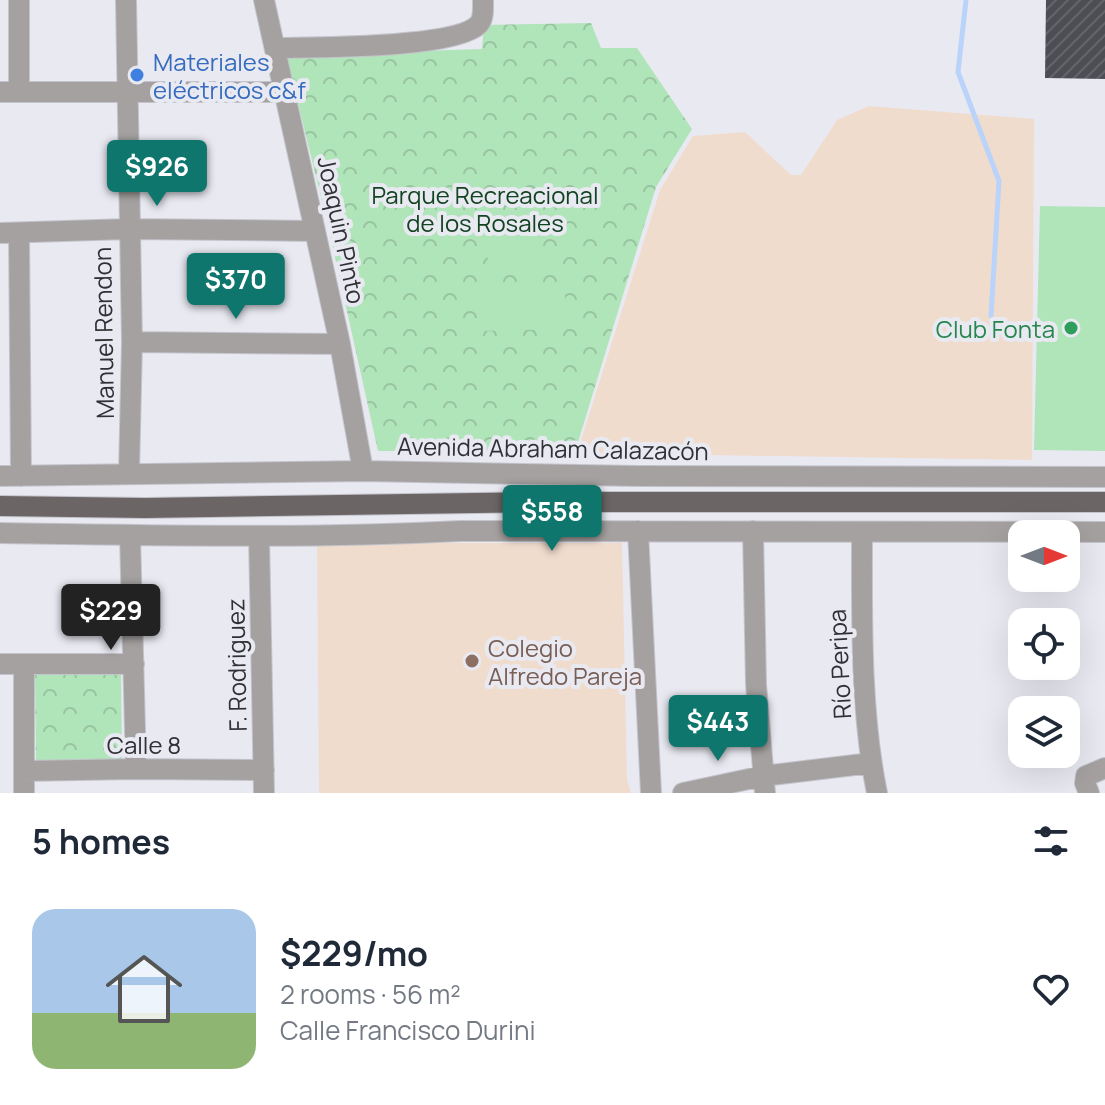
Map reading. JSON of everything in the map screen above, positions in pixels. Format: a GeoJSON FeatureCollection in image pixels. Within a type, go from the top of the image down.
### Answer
{"type":"FeatureCollection","features":[{"type":"Feature","properties":{"kind":"main road"},"geometry":{"type":"LineString","coordinates":[[0,506],[145,508],[547,502],[1105,502]]}},
{"type":"Feature","properties":{"kind":"street"},"geometry":{"type":"LineString","coordinates":[[19,0],[10,92],[286,92]]}},
{"type":"Feature","properties":{"kind":"street","name":"Manuel Rendon"},"geometry":{"type":"LineString","coordinates":[[126,0],[132,342],[129,473]]}},
{"type":"Feature","properties":{"kind":"street","name":"Joaquin Pinto"},"geometry":{"type":"LineString","coordinates":[[264,0],[340,344],[363,471]]}},
{"type":"Feature","properties":{"kind":"street"},"geometry":{"type":"LineString","coordinates":[[275,48],[422,42],[471,29],[480,23],[483,0]]}},
{"type":"Feature","properties":{"kind":"street"},"geometry":{"type":"LineString","coordinates":[[21,476],[10,233],[128,229],[315,231]]}},
{"type":"Feature","properties":{"kind":"street"},"geometry":{"type":"LineString","coordinates":[[132,342],[340,344]]}},
{"type":"Feature","properties":{"kind":"street","name":"Avenida Abraham Calazacón"},"geometry":{"type":"LineString","coordinates":[[0,476],[363,471],[638,476],[876,474],[1105,477]]}},
{"type":"Feature","properties":{"kind":"street"},"geometry":{"type":"LineString","coordinates":[[638,531],[651,793]]}},
{"type":"Feature","properties":{"kind":"street"},"geometry":{"type":"LineString","coordinates":[[0,533],[259,536],[638,531],[1105,532]]}},
{"type":"Feature","properties":{"kind":"street"},"geometry":{"type":"LineString","coordinates":[[753,531],[756,684],[764,785]]}},
{"type":"Feature","properties":{"kind":"street","name":"Río Peripa"},"geometry":{"type":"LineString","coordinates":[[862,532],[862,621],[871,763],[877,793]]}},
{"type":"Feature","properties":{"kind":"street"},"geometry":{"type":"LineString","coordinates":[[130,535],[136,769]]}},
{"type":"Feature","properties":{"kind":"street","name":"F. Rodriguez"},"geometry":{"type":"LineString","coordinates":[[259,536],[264,793]]}},
{"type":"Feature","properties":{"kind":"street"},"geometry":{"type":"LineString","coordinates":[[0,664],[134,664]]}},
{"type":"Feature","properties":{"kind":"street"},"geometry":{"type":"LineString","coordinates":[[24,664],[24,793]]}},
{"type":"Feature","properties":{"kind":"street"},"geometry":{"type":"LineString","coordinates":[[683,793],[764,785],[871,763]]}},
{"type":"Feature","properties":{"kind":"street"},"geometry":{"type":"LineString","coordinates":[[1089,793],[1086,776],[1105,768]]}},
{"type":"Feature","properties":{"kind":"street","name":"Calle 8"},"geometry":{"type":"LineString","coordinates":[[24,771],[264,770]]}},
{"type":"Feature","properties":{"kind":"shaded area"},"geometry":{"type":"Polygon","coordinates":[[[869,106],[1034,119],[1032,460],[577,453],[660,190],[693,136],[745,132],[791,175],[801,175],[837,120],[869,106]]]}},
{"type":"Feature","properties":{"kind":"shaded area","name":"Colegio Alfredo Pareja"},"geometry":{"type":"Polygon","coordinates":[[[317,543],[622,543],[627,779],[631,793],[319,793],[317,543]]]}},
{"type":"Feature","properties":{"kind":"green space","name":"Parque Recreacional de los Rosales"},"geometry":{"type":"Polygon","coordinates":[[[591,23],[601,48],[637,48],[692,129],[656,187],[575,452],[378,451],[286,55],[482,49],[484,25],[591,23]]]}},
{"type":"Feature","properties":{"kind":"green space","name":"Club Fonta"},"geometry":{"type":"Polygon","coordinates":[[[1040,206],[1105,207],[1105,451],[1034,450],[1040,206]]]}},
{"type":"Feature","properties":{"kind":"green space"},"geometry":{"type":"Polygon","coordinates":[[[487,232],[540,232],[541,265],[488,266],[487,232]]]}},
{"type":"Feature","properties":{"kind":"green space"},"geometry":{"type":"Polygon","coordinates":[[[481,282],[565,283],[565,329],[482,331],[481,282]]]}},
{"type":"Feature","properties":{"kind":"green space"},"geometry":{"type":"Polygon","coordinates":[[[35,672],[121,672],[122,761],[36,762],[35,672]]]}},
{"type":"Feature","properties":{"kind":"building"},"geometry":{"type":"Polygon","coordinates":[[[1046,0],[1105,0],[1105,79],[1045,78],[1046,0]]]}},
{"type":"Feature","properties":{"kind":"waterway"},"geometry":{"type":"LineString","coordinates":[[966,0],[958,72],[999,181],[991,316]]}},
{"type":"Feature","properties":{"kind":"place","name":"Materiales eléctricos c&f"},"geometry":{"type":"Point","coordinates":[137,75]}},
{"type":"Feature","properties":{"kind":"place","name":"Club Fonta"},"geometry":{"type":"Point","coordinates":[1071,328]}},
{"type":"Feature","properties":{"kind":"place","name":"Colegio Alfredo Pareja"},"geometry":{"type":"Point","coordinates":[472,661]}}]}
